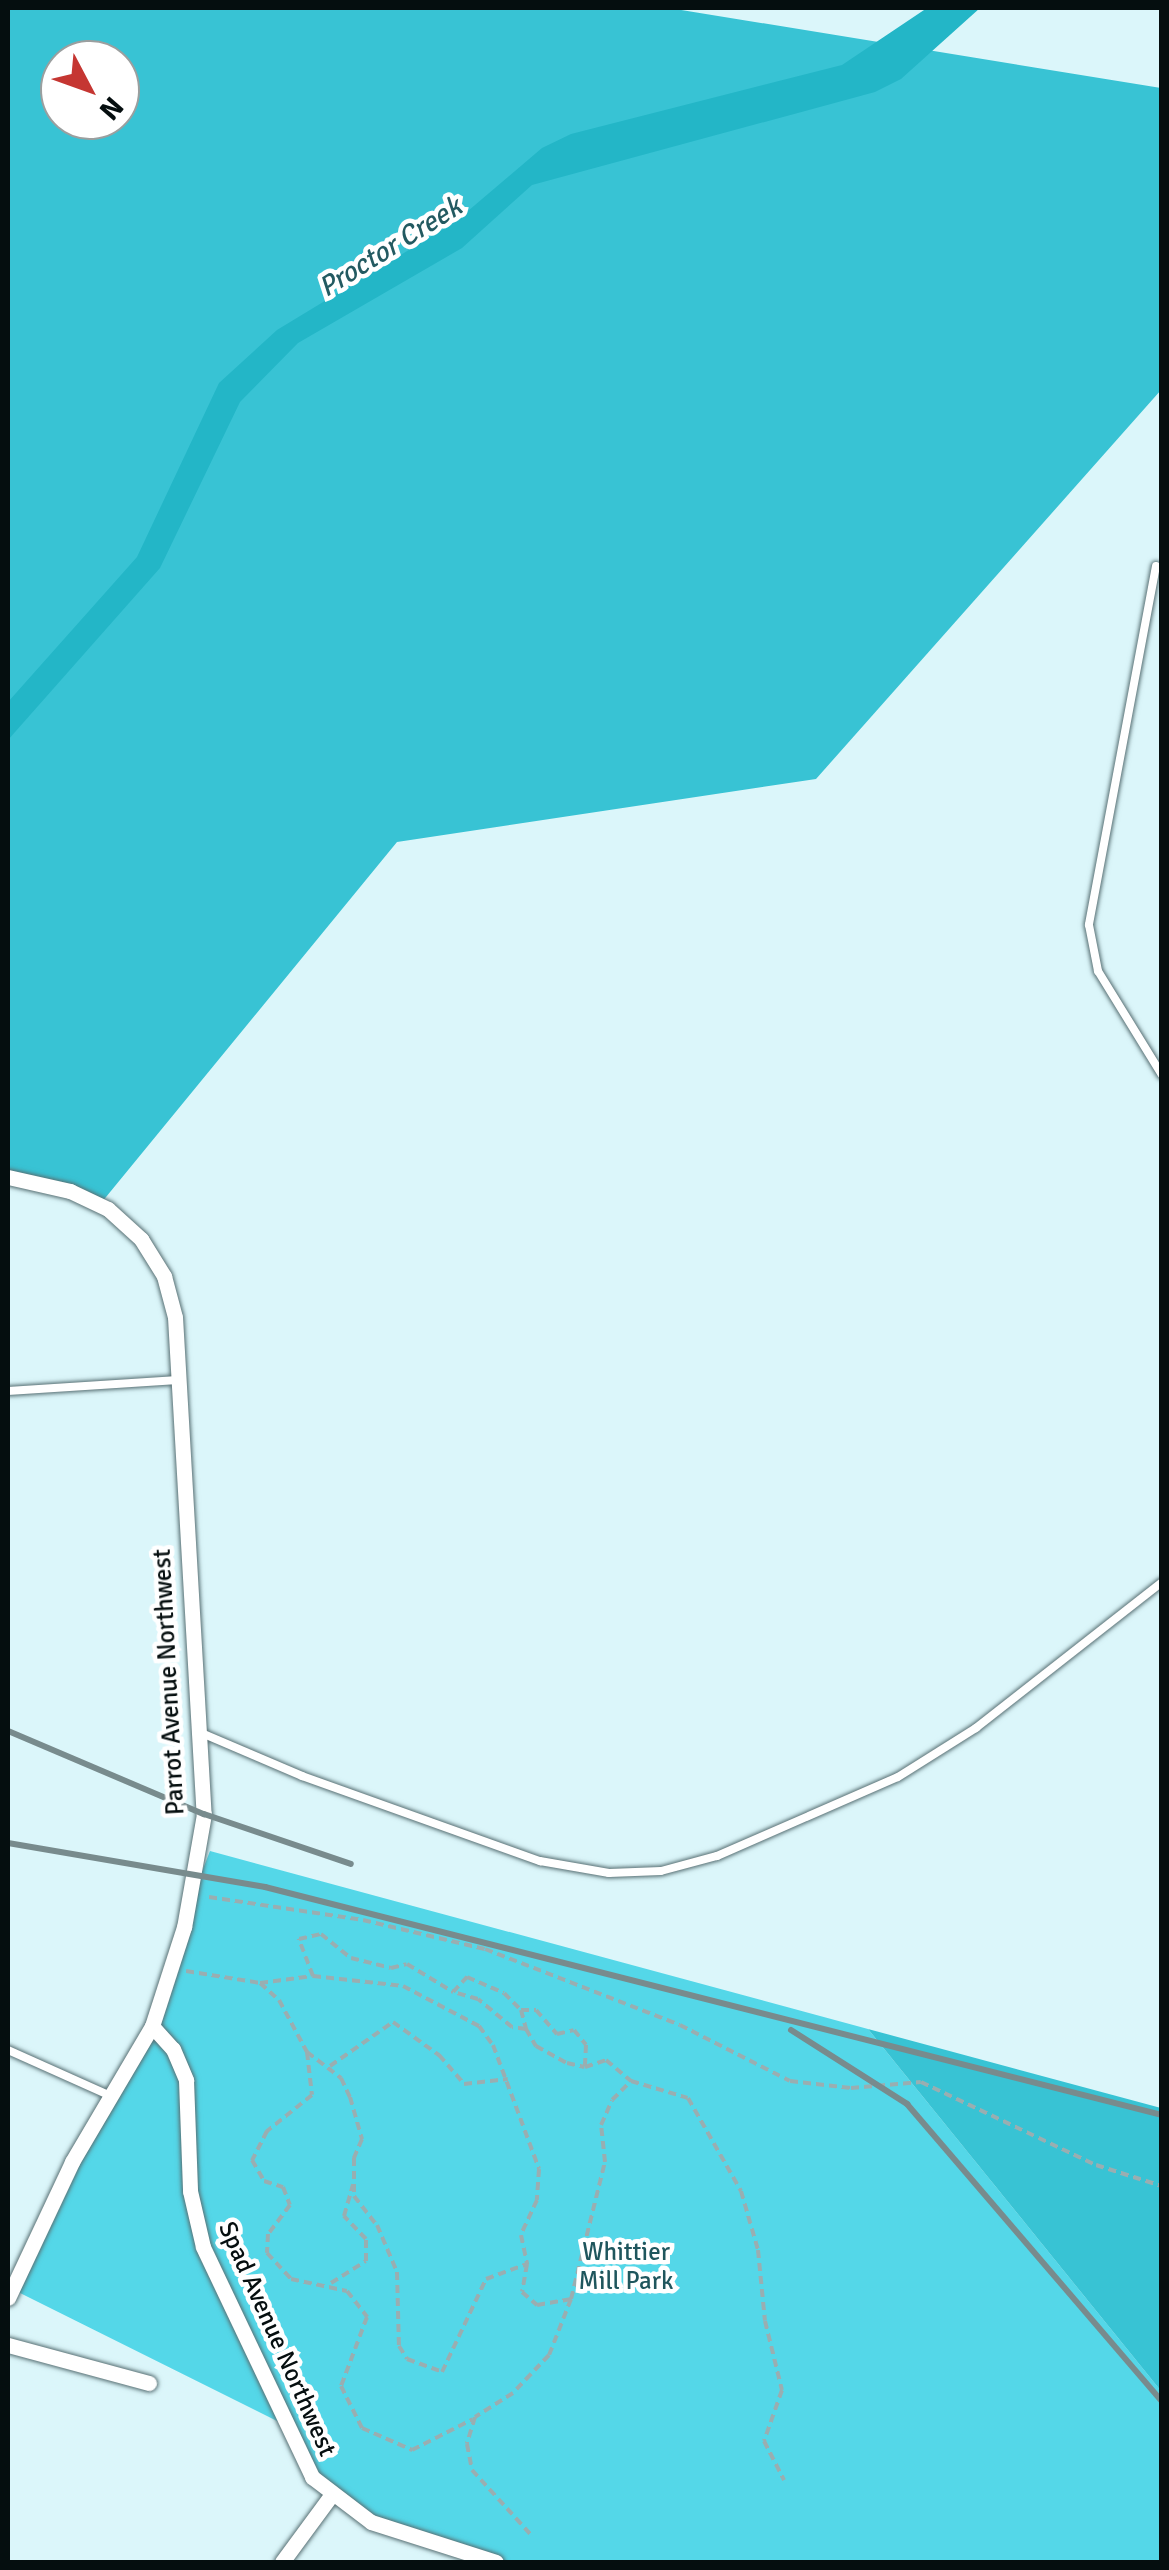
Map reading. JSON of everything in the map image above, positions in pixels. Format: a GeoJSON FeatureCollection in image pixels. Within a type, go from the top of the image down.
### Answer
{"type":"FeatureCollection","features":[{"type":"Feature","properties":{"kind":"street","name":"Parrot Avenue Northwest"},"geometry":{"type":"LineString","coordinates":[[8,1177],[70,1191],[108,1209],[141,1239],[171,1304],[204,1814],[173,1969],[152,2026],[72,2162],[8,2298]]}},
{"type":"Feature","properties":{"kind":"street","name":"Spad Avenue Northwest"},"geometry":{"type":"LineString","coordinates":[[152,2026],[174,2049],[186,2080],[190,2191],[202,2247],[298,2455],[330,2497],[371,2522],[496,2562]]}},
{"type":"Feature","properties":{"kind":"street"},"geometry":{"type":"LineString","coordinates":[[8,2345],[149,2382]]}},
{"type":"Feature","properties":{"kind":"street"},"geometry":{"type":"LineString","coordinates":[[282,2562],[330,2497]]}},
{"type":"Feature","properties":{"kind":"lane"},"geometry":{"type":"LineString","coordinates":[[1156,566],[1089,924],[1098,971],[1162,1075]]}},
{"type":"Feature","properties":{"kind":"lane"},"geometry":{"type":"LineString","coordinates":[[8,1392],[178,1380]]}},
{"type":"Feature","properties":{"kind":"lane"},"geometry":{"type":"LineString","coordinates":[[197,1731],[302,1776],[540,1861],[609,1872],[661,1872],[717,1856],[898,1777],[976,1728],[1162,1582]]}},
{"type":"Feature","properties":{"kind":"lane"},"geometry":{"type":"LineString","coordinates":[[8,2050],[113,2098]]}},
{"type":"Feature","properties":{"kind":"path"},"geometry":{"type":"LineString","coordinates":[[189,1894],[363,1920],[485,1949],[680,2025],[790,2080],[851,2088],[921,2082],[1096,2164],[1162,2186]]}},
{"type":"Feature","properties":{"kind":"path"},"geometry":{"type":"LineString","coordinates":[[313,1976],[298,1938],[320,1934],[351,1958],[391,1968],[407,1964],[452,1992],[478,1999],[512,2027],[526,2029]]}},
{"type":"Feature","properties":{"kind":"path"},"geometry":{"type":"LineString","coordinates":[[173,1969],[260,1982],[313,1976],[402,1986],[479,2026],[508,2079],[539,2169],[536,2200],[521,2235],[527,2264],[522,2292],[536,2306],[570,2298]]}},
{"type":"Feature","properties":{"kind":"path"},"geometry":{"type":"LineString","coordinates":[[452,1992],[467,1977],[504,1993],[521,2010],[536,2046],[585,2067],[606,2060],[631,2081],[688,2098],[742,2191],[782,2390],[764,2441],[784,2480]]}},
{"type":"Feature","properties":{"kind":"path"},"geometry":{"type":"LineString","coordinates":[[260,1982],[278,2000],[307,2052],[312,2095],[302,2108],[267,2131],[252,2160],[264,2181],[283,2187],[290,2205],[268,2234],[267,2253],[292,2280],[312,2288],[330,2284],[366,2262],[366,2239],[344,2216],[362,2138],[342,2078],[307,2052]]}},
{"type":"Feature","properties":{"kind":"path"},"geometry":{"type":"LineString","coordinates":[[521,2010],[536,2010],[557,2034],[574,2030],[586,2045],[585,2067]]}},
{"type":"Feature","properties":{"kind":"path"},"geometry":{"type":"LineString","coordinates":[[330,2066],[392,2022],[439,2055],[464,2084],[508,2079]]}},
{"type":"Feature","properties":{"kind":"path"},"geometry":{"type":"LineString","coordinates":[[330,2284],[368,2317],[341,2386],[362,2428],[412,2450],[438,2442],[513,2393],[549,2355],[570,2298],[605,2162],[601,2124],[612,2100],[631,2081]]}},
{"type":"Feature","properties":{"kind":"path"},"geometry":{"type":"LineString","coordinates":[[355,2178],[354,2196],[377,2225],[397,2272],[399,2346],[426,2369],[442,2372],[486,2279],[527,2264]]}},
{"type":"Feature","properties":{"kind":"path"},"geometry":{"type":"LineString","coordinates":[[476,2417],[467,2444],[472,2470],[532,2536]]}},
{"type":"Feature","properties":{"kind":"green space","name":"Whittier Mill Park"},"geometry":{"type":"Polygon","coordinates":[[[210,1851],[868,2029],[1161,2391],[1161,2562],[480,2562],[330,2497],[285,2425],[14,2290],[149,2028],[193,1873],[201,1874],[210,1851]]]}},
{"type":"Feature","properties":{"kind":"shaded area"},"geometry":{"type":"Polygon","coordinates":[[[8,8],[669,8],[1161,88],[1161,390],[816,779],[397,842],[97,1208],[8,1179],[8,8]]]}},
{"type":"Feature","properties":{"kind":"shaded area"},"geometry":{"type":"Polygon","coordinates":[[[927,8],[980,8],[901,79],[875,92],[532,185],[462,248],[298,343],[240,402],[160,568],[8,740],[8,702],[137,557],[219,383],[277,330],[455,222],[542,148],[571,134],[842,65],[927,8]]]}},
{"type":"Feature","properties":{"kind":"shaded area"},"geometry":{"type":"Polygon","coordinates":[[[868,2029],[1161,2108],[1161,2391],[868,2029]]]}},
{"type":"Feature","properties":{"kind":"railway"},"geometry":{"type":"LineString","coordinates":[[8,1731],[204,1814],[351,1864]]}},
{"type":"Feature","properties":{"kind":"railway"},"geometry":{"type":"LineString","coordinates":[[8,1843],[265,1887],[1162,2115]]}},
{"type":"Feature","properties":{"kind":"railway"},"geometry":{"type":"LineString","coordinates":[[791,2030],[907,2104],[1162,2401]]}},
{"type":"Feature","properties":{"kind":"water label","name":"Proctor Creek"},"geometry":{"type":"Point","coordinates":[390,247]}}]}
